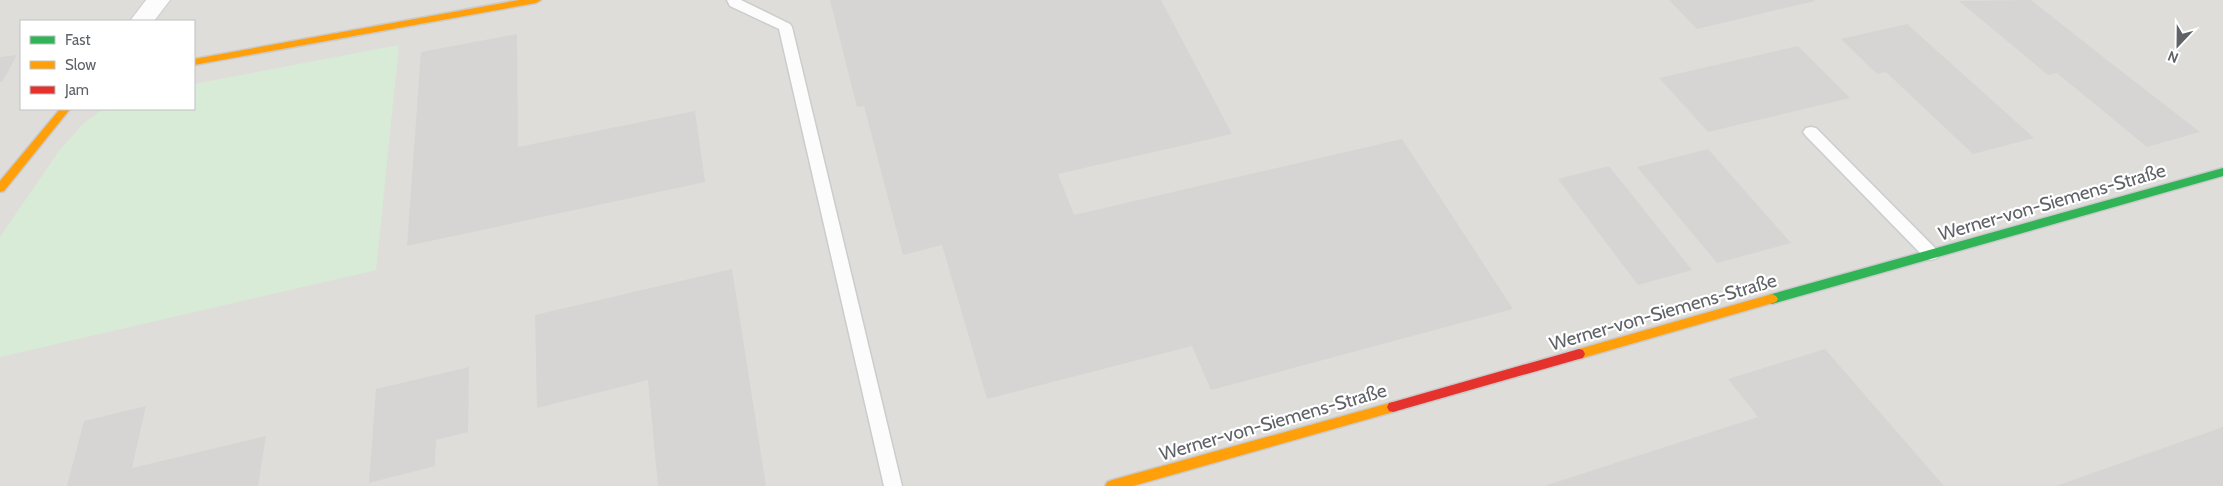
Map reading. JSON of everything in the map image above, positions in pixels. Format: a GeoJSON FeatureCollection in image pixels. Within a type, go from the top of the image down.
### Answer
{"type":"FeatureCollection","features":[{"type":"Feature","properties":{"kind":"street"},"geometry":{"type":"LineString","coordinates":[[142,20],[159,0]]}},
{"type":"Feature","properties":{"kind":"street"},"geometry":{"type":"LineString","coordinates":[[195,62],[508,3],[536,0]]}},
{"type":"Feature","properties":{"kind":"street"},"geometry":{"type":"LineString","coordinates":[[0,188],[5,172],[64,110]]}},
{"type":"Feature","properties":{"kind":"street","name":"Werner-von-Siemens-Straße"},"geometry":{"type":"LineString","coordinates":[[1112,486],[2223,172]]}},
{"type":"Feature","properties":{"kind":"lane"},"geometry":{"type":"LineString","coordinates":[[734,0],[735,3],[784,27],[893,486]]}},
{"type":"Feature","properties":{"kind":"lane"},"geometry":{"type":"LineString","coordinates":[[1811,132],[1931,254]]}},
{"type":"Feature","properties":{"kind":"shaded area"},"geometry":{"type":"Polygon","coordinates":[[[0,0],[2223,0],[2223,486],[0,486],[0,0]]]}},
{"type":"Feature","properties":{"kind":"green space"},"geometry":{"type":"Polygon","coordinates":[[[399,45],[376,270],[0,357],[0,237],[59,151],[84,123],[102,110],[195,110],[195,84],[399,45]]]}},
{"type":"Feature","properties":{"kind":"building"},"geometry":{"type":"Polygon","coordinates":[[[830,0],[1161,0],[1232,134],[1058,174],[1074,215],[1402,139],[1513,309],[1211,390],[1192,346],[987,399],[942,245],[903,255],[864,106],[857,107],[830,0]]]}},
{"type":"Feature","properties":{"kind":"building"},"geometry":{"type":"Polygon","coordinates":[[[1669,0],[1815,0],[1815,1],[1697,29],[1669,0]]]}},
{"type":"Feature","properties":{"kind":"building"},"geometry":{"type":"Polygon","coordinates":[[[2031,0],[2200,132],[2147,147],[2057,73],[2048,75],[1959,1],[2031,0]]]}},
{"type":"Feature","properties":{"kind":"building"},"geometry":{"type":"Polygon","coordinates":[[[1907,24],[2034,138],[1973,154],[1886,72],[1877,74],[1841,39],[1907,24]]]}},
{"type":"Feature","properties":{"kind":"building"},"geometry":{"type":"Polygon","coordinates":[[[517,34],[518,147],[695,111],[705,182],[407,246],[421,52],[517,34]]]}},
{"type":"Feature","properties":{"kind":"building"},"geometry":{"type":"Polygon","coordinates":[[[1798,46],[1850,98],[1708,132],[1659,78],[1798,46]]]}},
{"type":"Feature","properties":{"kind":"building"},"geometry":{"type":"Polygon","coordinates":[[[17,55],[2,82],[0,82],[0,57],[17,55]]]}},
{"type":"Feature","properties":{"kind":"building"},"geometry":{"type":"Polygon","coordinates":[[[1708,149],[1791,243],[1717,263],[1637,167],[1708,149]]]}},
{"type":"Feature","properties":{"kind":"building"},"geometry":{"type":"Polygon","coordinates":[[[1609,166],[1692,270],[1638,285],[1558,179],[1609,166]]]}},
{"type":"Feature","properties":{"kind":"building"},"geometry":{"type":"Polygon","coordinates":[[[732,269],[766,486],[658,486],[648,380],[537,408],[535,315],[732,269]]]}},
{"type":"Feature","properties":{"kind":"building"},"geometry":{"type":"Polygon","coordinates":[[[1825,349],[1944,486],[1544,486],[1758,417],[1728,379],[1825,349]]]}},
{"type":"Feature","properties":{"kind":"building"},"geometry":{"type":"Polygon","coordinates":[[[469,367],[468,432],[436,440],[435,466],[369,483],[376,389],[469,367]]]}},
{"type":"Feature","properties":{"kind":"building"},"geometry":{"type":"Polygon","coordinates":[[[146,406],[132,468],[266,436],[258,486],[67,486],[84,421],[146,406]]]}},
{"type":"Feature","properties":{"kind":"building"},"geometry":{"type":"Polygon","coordinates":[[[2223,427],[2223,486],[2056,486],[2223,427]]]}},
{"type":"Feature","properties":{"kind":"traffic: fast"},"geometry":{"type":"LineString","coordinates":[[1772,299],[2223,172]]}},
{"type":"Feature","properties":{"kind":"traffic: slow"},"geometry":{"type":"LineString","coordinates":[[195,62],[536,0]]}},
{"type":"Feature","properties":{"kind":"traffic: slow"},"geometry":{"type":"LineString","coordinates":[[0,188],[64,110]]}},
{"type":"Feature","properties":{"kind":"traffic: slow"},"geometry":{"type":"LineString","coordinates":[[1579,354],[1772,299]]}},
{"type":"Feature","properties":{"kind":"traffic: slow"},"geometry":{"type":"LineString","coordinates":[[1112,486],[1393,407]]}},
{"type":"Feature","properties":{"kind":"traffic: jam"},"geometry":{"type":"LineString","coordinates":[[1393,407],[1579,354]]}}]}
